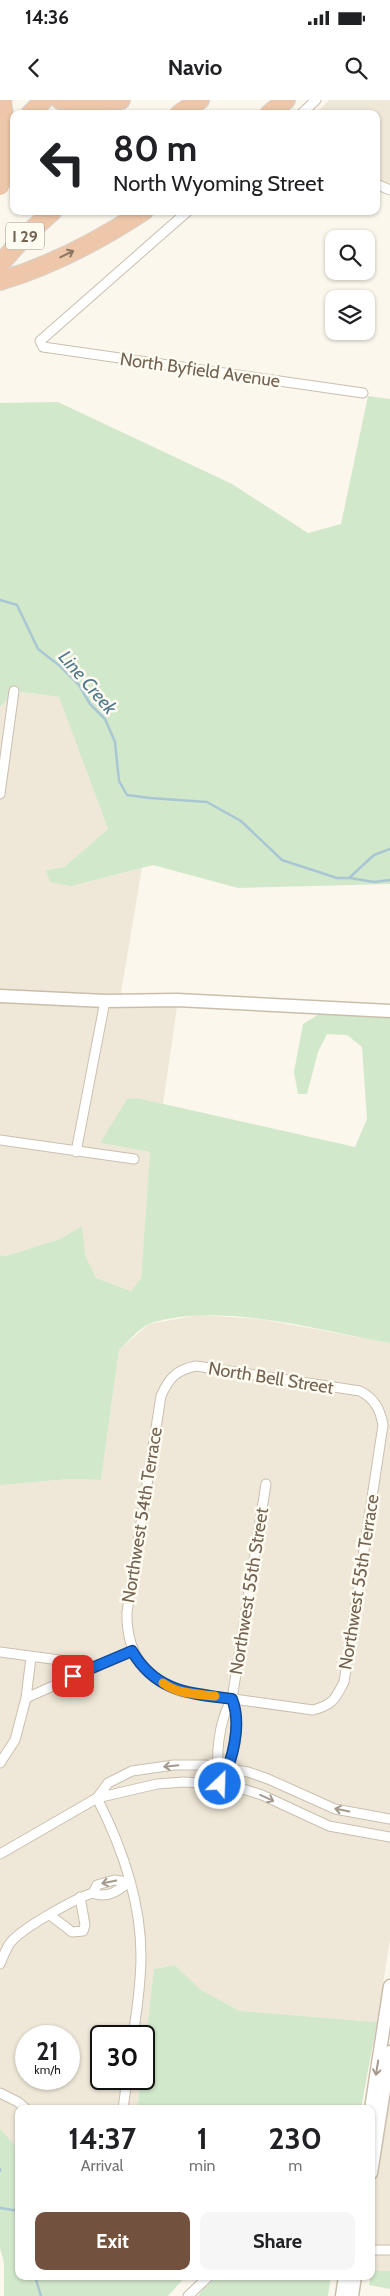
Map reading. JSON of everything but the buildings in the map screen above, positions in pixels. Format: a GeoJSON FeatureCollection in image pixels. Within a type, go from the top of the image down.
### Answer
{"type":"FeatureCollection","features":[{"type":"Feature","properties":{"kind":"highway"},"geometry":{"type":"LineString","coordinates":[[0,186],[5,163],[2,100]]}},
{"type":"Feature","properties":{"kind":"highway"},"geometry":{"type":"LineString","coordinates":[[34,110],[44,100]]}},
{"type":"Feature","properties":{"kind":"highway"},"geometry":{"type":"LineString","coordinates":[[60,100],[114,101]]}},
{"type":"Feature","properties":{"kind":"highway"},"geometry":{"type":"LineString","coordinates":[[185,110],[200,100]]}},
{"type":"Feature","properties":{"kind":"highway"},"geometry":{"type":"LineString","coordinates":[[274,110],[286,100]]}},
{"type":"Feature","properties":{"kind":"highway"},"geometry":{"type":"LineString","coordinates":[[0,150],[10,136]]}},
{"type":"Feature","properties":{"kind":"highway","name":"I 29"},"geometry":{"type":"LineString","coordinates":[[0,264],[26,235],[48,215]]}},
{"type":"Feature","properties":{"kind":"highway"},"geometry":{"type":"LineString","coordinates":[[0,281],[23,274],[95,240],[137,215]]}},
{"type":"Feature","properties":{"kind":"main road"},"geometry":{"type":"LineString","coordinates":[[0,996],[105,1001],[177,1000],[390,1011]]}},
{"type":"Feature","properties":{"kind":"main road"},"geometry":{"type":"LineString","coordinates":[[372,2105],[390,1986]]}},
{"type":"Feature","properties":{"kind":"main road"},"geometry":{"type":"LineString","coordinates":[[375,2148],[390,2052]]}},
{"type":"Feature","properties":{"kind":"main road"},"geometry":{"type":"LineString","coordinates":[[342,2296],[344,2280]]}},
{"type":"Feature","properties":{"kind":"main road"},"geometry":{"type":"LineString","coordinates":[[352,2296],[354,2280]]}},
{"type":"Feature","properties":{"kind":"street"},"geometry":{"type":"LineString","coordinates":[[305,110],[316,100]]}},
{"type":"Feature","properties":{"kind":"street","name":"North Byfield Avenue"},"geometry":{"type":"LineString","coordinates":[[183,215],[40,341],[43,347],[363,394]]}},
{"type":"Feature","properties":{"kind":"street"},"geometry":{"type":"LineString","coordinates":[[0,794],[14,691]]}},
{"type":"Feature","properties":{"kind":"street"},"geometry":{"type":"LineString","coordinates":[[76,1152],[105,1001]]}},
{"type":"Feature","properties":{"kind":"street"},"geometry":{"type":"LineString","coordinates":[[0,1140],[134,1159]]}},
{"type":"Feature","properties":{"kind":"street","name":"North Bell Street"},"geometry":{"type":"LineString","coordinates":[[168,1381],[174,1374],[196,1366],[360,1391],[376,1403]]}},
{"type":"Feature","properties":{"kind":"street","name":"Northwest 54th Terrace"},"geometry":{"type":"LineString","coordinates":[[132,1651],[127,1624],[127,1612],[160,1396],[168,1381]]}},
{"type":"Feature","properties":{"kind":"street","name":"Northwest 55th Terrace"},"geometry":{"type":"LineString","coordinates":[[232,1699],[313,1710],[334,1701],[344,1682],[383,1424],[381,1413],[376,1403]]}},
{"type":"Feature","properties":{"kind":"street","name":"Northwest 55th Street"},"geometry":{"type":"LineString","coordinates":[[220,1784],[217,1766],[224,1712],[232,1699],[266,1484]]}},
{"type":"Feature","properties":{"kind":"street"},"geometry":{"type":"LineString","coordinates":[[26,1698],[87,1669],[132,1651],[139,1663],[169,1687],[184,1692],[232,1699]]}},
{"type":"Feature","properties":{"kind":"street"},"geometry":{"type":"LineString","coordinates":[[0,1652],[74,1662],[87,1669]]}},
{"type":"Feature","properties":{"kind":"street"},"geometry":{"type":"LineString","coordinates":[[0,1763],[15,1740],[26,1698],[31,1657]]}},
{"type":"Feature","properties":{"kind":"street","name":"Northwest 55th Street"},"geometry":{"type":"LineString","coordinates":[[220,1784],[229,1768],[237,1713],[232,1699]]}},
{"type":"Feature","properties":{"kind":"street"},"geometry":{"type":"LineString","coordinates":[[222,1731],[234,1733]]}},
{"type":"Feature","properties":{"kind":"street"},"geometry":{"type":"LineString","coordinates":[[96,1798],[108,1783],[132,1771],[174,1765],[217,1766],[276,1782],[335,1809],[390,1819]]}},
{"type":"Feature","properties":{"kind":"street"},"geometry":{"type":"LineString","coordinates":[[0,1854],[96,1798],[157,1784],[184,1782],[220,1784],[262,1795],[329,1826],[390,1837]]}},
{"type":"Feature","properties":{"kind":"street"},"geometry":{"type":"LineString","coordinates":[[96,1798],[120,1852],[137,1918],[141,1954],[135,2025]]}},
{"type":"Feature","properties":{"kind":"street"},"geometry":{"type":"LineString","coordinates":[[0,1964],[14,1939],[80,1897],[93,1893],[97,1885],[114,1880],[129,1882]]}},
{"type":"Feature","properties":{"kind":"street"},"geometry":{"type":"LineString","coordinates":[[50,1915],[72,1932],[83,1930],[85,1925],[80,1897]]}},
{"type":"Feature","properties":{"kind":"street"},"geometry":{"type":"LineString","coordinates":[[124,2105],[126,2090]]}},
{"type":"Feature","properties":{"kind":"street"},"geometry":{"type":"LineString","coordinates":[[0,2093],[21,2105]]}},
{"type":"Feature","properties":{"kind":"street"},"geometry":{"type":"LineString","coordinates":[[375,2250],[390,2250]]}},
{"type":"Feature","properties":{"kind":"street"},"geometry":{"type":"LineString","coordinates":[[188,2296],[205,2280]]}},
{"type":"Feature","properties":{"kind":"shaded area"},"geometry":{"type":"Polygon","coordinates":[[[329,100],[390,100],[390,185],[380,181],[380,110],[319,110],[329,100]]]}},
{"type":"Feature","properties":{"kind":"shaded area"},"geometry":{"type":"Polygon","coordinates":[[[14,691],[59,697],[108,829],[64,867],[46,870],[72,886],[142,868],[119,1005],[177,1007],[163,1104],[137,1098],[100,1143],[150,1152],[141,1278],[131,1291],[96,1278],[84,1255],[82,1226],[60,1239],[6,1256],[0,1255],[0,707],[14,691]]]}},
{"type":"Feature","properties":{"kind":"shaded area"},"geometry":{"type":"Polygon","coordinates":[[[199,1315],[260,1319],[390,1343],[390,1939],[377,2022],[240,2011],[201,1990],[175,1965],[154,1969],[147,2025],[90,2025],[90,2090],[140,2090],[138,2105],[15,2105],[15,2147],[0,2129],[0,1485],[70,1479],[101,1480],[119,1350],[149,1324],[199,1315]]]}},
{"type":"Feature","properties":{"kind":"shaded area"},"geometry":{"type":"Polygon","coordinates":[[[390,2077],[390,2271],[375,2270],[375,2174],[390,2077]]]}},
{"type":"Feature","properties":{"kind":"green space"},"geometry":{"type":"Polygon","coordinates":[[[368,396],[390,399],[390,884],[238,888],[153,865],[72,886],[50,882],[46,870],[64,867],[108,829],[59,697],[15,691],[0,707],[0,403],[58,402],[232,484],[308,533],[341,524],[368,396]]]}},
{"type":"Feature","properties":{"kind":"green space"},"geometry":{"type":"Polygon","coordinates":[[[319,1014],[390,1018],[390,1343],[270,1320],[239,1316],[208,1315],[179,1317],[151,1323],[138,1331],[119,1350],[101,1480],[70,1479],[0,1485],[0,1255],[6,1256],[60,1239],[82,1226],[85,1255],[96,1278],[131,1291],[141,1278],[150,1152],[100,1143],[127,1099],[137,1098],[355,1147],[367,1119],[362,1047],[347,1035],[327,1034],[318,1052],[307,1094],[298,1094],[294,1072],[303,1024],[319,1014]]]}},
{"type":"Feature","properties":{"kind":"green space"},"geometry":{"type":"Polygon","coordinates":[[[175,1965],[201,1990],[240,2011],[377,2022],[362,2105],[138,2105],[140,2090],[155,2090],[155,2025],[147,2025],[154,1969],[175,1965]]]}},
{"type":"Feature","properties":{"kind":"green space"},"geometry":{"type":"Polygon","coordinates":[[[0,2129],[15,2146],[15,2280],[182,2280],[168,2296],[4,2296],[4,2263],[0,2248],[0,2129]]]}},
{"type":"Feature","properties":{"kind":"green space"},"geometry":{"type":"Polygon","coordinates":[[[375,2270],[390,2271],[390,2289],[369,2285],[370,2280],[375,2280],[375,2270]]]}},
{"type":"Feature","properties":{"kind":"green space"},"geometry":{"type":"Polygon","coordinates":[[[213,2280],[330,2280],[328,2296],[198,2296],[205,2286],[213,2280]]]}},
{"type":"Feature","properties":{"kind":"waterway","name":"Line Creek"},"geometry":{"type":"LineString","coordinates":[[0,600],[17,605],[38,649],[60,666],[79,685],[90,704],[105,719],[115,742],[119,781],[127,795],[207,802],[241,821],[282,860],[337,878],[349,878],[374,855],[390,849]]}},
{"type":"Feature","properties":{"kind":"waterway","name":"Line Creek"},"geometry":{"type":"LineString","coordinates":[[350,878],[374,882],[390,880]]}},
{"type":"Feature","properties":{"kind":"waterway"},"geometry":{"type":"LineString","coordinates":[[0,2208],[15,2210]]}},
{"type":"Feature","properties":{"kind":"waterway"},"geometry":{"type":"LineString","coordinates":[[36,2280],[41,2296]]}},
{"type":"Feature","properties":{"kind":"slow traffic"},"geometry":{"type":"LineString","coordinates":[[163,1683],[184,1692],[215,1696]]}},
{"type":"Feature","properties":{"kind":"route"},"geometry":{"type":"LineString","coordinates":[[73,1676],[132,1651],[139,1663],[169,1687],[184,1692],[232,1699],[237,1713],[236,1723],[229,1768],[220,1784]]}}]}
